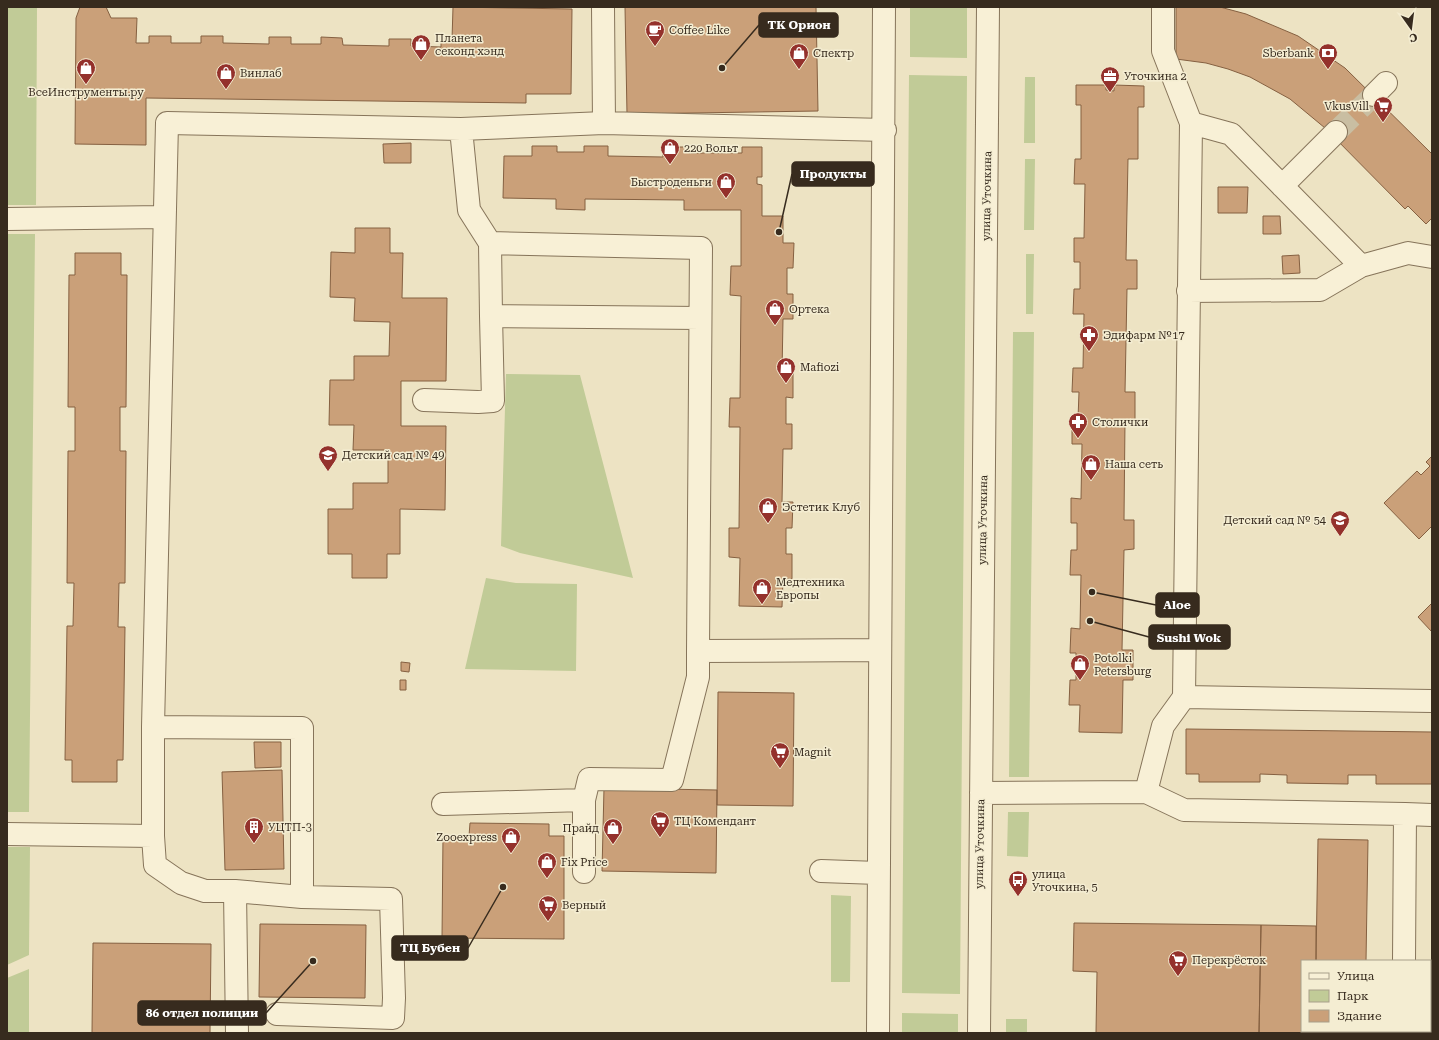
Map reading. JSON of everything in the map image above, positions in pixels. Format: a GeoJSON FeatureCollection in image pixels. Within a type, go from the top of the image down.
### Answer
{"type":"FeatureCollection","features":[{"type":"Feature","properties":{"kind":"street"},"geometry":{"type":"LineString","coordinates":[[603,7],[604,123]]}},
{"type":"Feature","properties":{"kind":"street"},"geometry":{"type":"LineString","coordinates":[[878,1033],[878,873],[885,130],[884,7]]}},
{"type":"Feature","properties":{"kind":"street","name":"улица Уточкина"},"geometry":{"type":"LineString","coordinates":[[979,1033],[988,7]]}},
{"type":"Feature","properties":{"kind":"street"},"geometry":{"type":"LineString","coordinates":[[1146,792],[1163,726],[1184,698],[1190,123],[1163,51],[1163,7]]}},
{"type":"Feature","properties":{"kind":"street"},"geometry":{"type":"LineString","coordinates":[[277,1014],[393,1018],[394,998],[391,899],[302,897],[235,891],[205,891],[181,883],[155,865],[153,836],[153,728],[163,217],[167,123],[460,129],[604,123],[885,130]]}},
{"type":"Feature","properties":{"kind":"street"},"geometry":{"type":"LineString","coordinates":[[1190,123],[1231,134],[1362,266]]}},
{"type":"Feature","properties":{"kind":"street"},"geometry":{"type":"LineString","coordinates":[[424,400],[478,402],[493,401],[490,243],[469,210],[460,129]]}},
{"type":"Feature","properties":{"kind":"street"},"geometry":{"type":"LineString","coordinates":[[1282,186],[1336,132]]}},
{"type":"Feature","properties":{"kind":"street"},"geometry":{"type":"LineString","coordinates":[[7,219],[163,217]]}},
{"type":"Feature","properties":{"kind":"street"},"geometry":{"type":"LineString","coordinates":[[490,243],[701,248],[698,677],[672,780],[589,779],[584,800],[584,872]]}},
{"type":"Feature","properties":{"kind":"street"},"geometry":{"type":"LineString","coordinates":[[1188,291],[1320,290],[1362,266],[1408,253],[1432,257]]}},
{"type":"Feature","properties":{"kind":"street"},"geometry":{"type":"LineString","coordinates":[[491,316],[700,318]]}},
{"type":"Feature","properties":{"kind":"street"},"geometry":{"type":"LineString","coordinates":[[698,651],[880,650]]}},
{"type":"Feature","properties":{"kind":"street"},"geometry":{"type":"LineString","coordinates":[[1184,698],[1432,701]]}},
{"type":"Feature","properties":{"kind":"street"},"geometry":{"type":"LineString","coordinates":[[153,728],[302,728],[302,897]]}},
{"type":"Feature","properties":{"kind":"street"},"geometry":{"type":"LineString","coordinates":[[981,793],[1146,792],[1184,810],[1432,815]]}},
{"type":"Feature","properties":{"kind":"street"},"geometry":{"type":"LineString","coordinates":[[443,804],[584,800]]}},
{"type":"Feature","properties":{"kind":"street"},"geometry":{"type":"LineString","coordinates":[[1404,960],[1405,814]]}},
{"type":"Feature","properties":{"kind":"street"},"geometry":{"type":"LineString","coordinates":[[7,834],[153,836]]}},
{"type":"Feature","properties":{"kind":"street"},"geometry":{"type":"LineString","coordinates":[[821,870],[878,873]]}},
{"type":"Feature","properties":{"kind":"street"},"geometry":{"type":"LineString","coordinates":[[235,891],[237,1033]]}},
{"type":"Feature","properties":{"kind":"green space"},"geometry":{"type":"Polygon","coordinates":[[[7,7],[37,7],[36,205],[7,205],[7,7]]]}},
{"type":"Feature","properties":{"kind":"green space"},"geometry":{"type":"Polygon","coordinates":[[[910,7],[967,7],[967,58],[910,57],[910,7]]]}},
{"type":"Feature","properties":{"kind":"green space"},"geometry":{"type":"Polygon","coordinates":[[[909,75],[967,76],[960,994],[902,993],[909,75]]]}},
{"type":"Feature","properties":{"kind":"green space"},"geometry":{"type":"Polygon","coordinates":[[[1025,77],[1035,77],[1035,143],[1024,143],[1025,77]]]}},
{"type":"Feature","properties":{"kind":"green space"},"geometry":{"type":"Polygon","coordinates":[[[1025,159],[1035,159],[1034,230],[1024,230],[1025,159]]]}},
{"type":"Feature","properties":{"kind":"green space"},"geometry":{"type":"Polygon","coordinates":[[[7,234],[35,234],[29,812],[7,812],[7,234]]]}},
{"type":"Feature","properties":{"kind":"green space"},"geometry":{"type":"Polygon","coordinates":[[[1026,254],[1034,254],[1033,314],[1026,314],[1026,254]]]}},
{"type":"Feature","properties":{"kind":"green space"},"geometry":{"type":"Polygon","coordinates":[[[1013,332],[1034,332],[1029,777],[1009,777],[1013,332]]]}},
{"type":"Feature","properties":{"kind":"green space"},"geometry":{"type":"Polygon","coordinates":[[[506,374],[580,375],[633,578],[520,553],[501,546],[506,374]]]}},
{"type":"Feature","properties":{"kind":"green space"},"geometry":{"type":"Polygon","coordinates":[[[486,578],[516,583],[577,584],[576,671],[465,669],[486,578]]]}},
{"type":"Feature","properties":{"kind":"green space"},"geometry":{"type":"Polygon","coordinates":[[[1008,812],[1029,812],[1028,857],[1007,856],[1008,812]]]}},
{"type":"Feature","properties":{"kind":"green space"},"geometry":{"type":"Polygon","coordinates":[[[7,847],[30,847],[29,955],[7,965],[7,847]]]}},
{"type":"Feature","properties":{"kind":"green space"},"geometry":{"type":"Polygon","coordinates":[[[831,895],[851,896],[850,982],[831,982],[831,895]]]}},
{"type":"Feature","properties":{"kind":"green space"},"geometry":{"type":"Polygon","coordinates":[[[29,969],[29,1033],[7,1033],[7,978],[29,969]]]}},
{"type":"Feature","properties":{"kind":"green space"},"geometry":{"type":"Polygon","coordinates":[[[902,1013],[958,1014],[958,1033],[902,1033],[902,1013]]]}},
{"type":"Feature","properties":{"kind":"green space"},"geometry":{"type":"Polygon","coordinates":[[[1006,1019],[1027,1019],[1027,1033],[1006,1033],[1006,1019]]]}},
{"type":"Feature","properties":{"kind":"building"},"geometry":{"type":"Polygon","coordinates":[[[80,7],[106,7],[111,18],[137,18],[136,43],[149,43],[149,36],[171,36],[171,43],[201,43],[201,36],[223,36],[223,43],[269,44],[269,37],[291,37],[291,44],[321,44],[321,37],[342,38],[343,45],[389,46],[389,39],[411,39],[411,46],[441,47],[441,39],[452,40],[453,7],[572,9],[571,94],[526,94],[526,103],[146,98],[146,145],[75,144],[76,18],[80,7]]]}},
{"type":"Feature","properties":{"kind":"building"},"geometry":{"type":"Polygon","coordinates":[[[625,7],[816,7],[818,111],[627,114],[625,7]]]}},
{"type":"Feature","properties":{"kind":"building"},"geometry":{"type":"Polygon","coordinates":[[[1176,7],[1220,7],[1246,14],[1298,36],[1345,68],[1432,154],[1432,218],[1426,224],[1408,206],[1405,209],[1325,128],[1290,99],[1250,77],[1228,69],[1206,63],[1176,59],[1176,7]]]}},
{"type":"Feature","properties":{"kind":"building"},"geometry":{"type":"Polygon","coordinates":[[[1076,85],[1106,85],[1106,90],[1114,91],[1114,85],[1144,86],[1144,107],[1138,107],[1138,159],[1128,159],[1126,260],[1137,260],[1137,289],[1127,289],[1125,392],[1135,392],[1135,421],[1125,421],[1124,520],[1134,520],[1134,549],[1124,550],[1122,650],[1133,650],[1133,680],[1123,680],[1122,733],[1079,732],[1080,705],[1069,705],[1070,680],[1076,680],[1076,653],[1070,653],[1071,628],[1080,629],[1081,575],[1070,575],[1071,550],[1077,550],[1077,523],[1071,523],[1071,498],[1081,499],[1082,444],[1072,444],[1072,419],[1078,419],[1079,392],[1072,392],[1073,368],[1083,368],[1084,314],[1073,314],[1074,289],[1080,289],[1080,262],[1074,262],[1074,238],[1084,238],[1085,184],[1074,184],[1075,159],[1081,159],[1081,105],[1076,105],[1076,85]]]}},
{"type":"Feature","properties":{"kind":"building"},"geometry":{"type":"Polygon","coordinates":[[[411,143],[411,163],[384,163],[383,144],[411,143]]]}},
{"type":"Feature","properties":{"kind":"building"},"geometry":{"type":"Polygon","coordinates":[[[532,146],[557,146],[557,152],[584,152],[584,146],[608,146],[608,156],[663,157],[663,147],[689,147],[689,153],[742,153],[742,147],[762,147],[762,177],[757,177],[757,184],[762,185],[762,216],[783,216],[783,243],[794,243],[793,268],[787,268],[787,294],[793,294],[793,319],[783,319],[782,373],[793,373],[793,398],[786,397],[786,424],[792,424],[792,449],[783,449],[782,502],[793,502],[792,528],[786,528],[786,554],[792,554],[792,579],[783,579],[782,607],[739,606],[740,558],[729,557],[729,528],[739,528],[740,427],[729,427],[730,398],[740,398],[741,296],[730,295],[731,266],[741,266],[741,210],[684,210],[684,200],[585,199],[585,210],[556,209],[556,199],[503,198],[504,156],[532,156],[532,146]]]}},
{"type":"Feature","properties":{"kind":"building"},"geometry":{"type":"Polygon","coordinates":[[[1218,187],[1248,187],[1247,213],[1218,213],[1218,187]]]}},
{"type":"Feature","properties":{"kind":"building"},"geometry":{"type":"Polygon","coordinates":[[[1263,216],[1280,216],[1281,234],[1263,234],[1263,216]]]}},
{"type":"Feature","properties":{"kind":"building"},"geometry":{"type":"Polygon","coordinates":[[[355,228],[390,228],[390,253],[403,253],[402,298],[447,298],[446,381],[401,381],[401,426],[446,426],[445,510],[400,509],[400,554],[387,554],[387,578],[352,578],[352,554],[328,554],[328,509],[353,509],[353,483],[388,483],[388,450],[353,450],[354,425],[329,425],[330,380],[354,380],[354,356],[389,356],[390,322],[354,321],[355,298],[330,297],[331,252],[355,253],[355,228]]]}},
{"type":"Feature","properties":{"kind":"building"},"geometry":{"type":"Polygon","coordinates":[[[75,253],[121,253],[121,275],[127,275],[126,407],[120,407],[120,451],[126,451],[125,583],[119,583],[118,627],[125,627],[123,760],[117,760],[117,782],[72,782],[72,760],[65,760],[67,626],[73,626],[74,583],[67,583],[68,451],[75,451],[75,407],[68,407],[69,275],[75,275],[75,253]]]}},
{"type":"Feature","properties":{"kind":"building"},"geometry":{"type":"Polygon","coordinates":[[[1299,255],[1300,273],[1283,274],[1282,256],[1299,255]]]}},
{"type":"Feature","properties":{"kind":"building"},"geometry":{"type":"Polygon","coordinates":[[[1432,456],[1432,526],[1419,539],[1384,503],[1417,471],[1421,475],[1430,466],[1426,462],[1432,456]]]}},
{"type":"Feature","properties":{"kind":"building"},"geometry":{"type":"Polygon","coordinates":[[[1432,603],[1432,632],[1418,617],[1432,603]]]}},
{"type":"Feature","properties":{"kind":"building"},"geometry":{"type":"Polygon","coordinates":[[[401,662],[410,663],[409,672],[401,671],[401,662]]]}},
{"type":"Feature","properties":{"kind":"building"},"geometry":{"type":"Polygon","coordinates":[[[400,680],[406,680],[406,690],[400,690],[400,680]]]}},
{"type":"Feature","properties":{"kind":"building"},"geometry":{"type":"Polygon","coordinates":[[[718,692],[794,693],[793,806],[717,805],[718,692]]]}},
{"type":"Feature","properties":{"kind":"building"},"geometry":{"type":"Polygon","coordinates":[[[1186,729],[1432,732],[1432,784],[1376,784],[1376,775],[1348,775],[1348,784],[1287,783],[1287,775],[1260,774],[1260,782],[1199,782],[1199,774],[1186,774],[1186,729]]]}},
{"type":"Feature","properties":{"kind":"building"},"geometry":{"type":"Polygon","coordinates":[[[254,742],[281,742],[281,767],[255,768],[254,742]]]}},
{"type":"Feature","properties":{"kind":"building","name":"УЦТП-3"},"geometry":{"type":"Polygon","coordinates":[[[282,770],[284,869],[225,870],[222,772],[282,770]]]}},
{"type":"Feature","properties":{"kind":"building","name":"ТЦ Комендант"},"geometry":{"type":"Polygon","coordinates":[[[604,788],[717,790],[716,873],[602,871],[604,788]]]}},
{"type":"Feature","properties":{"kind":"building"},"geometry":{"type":"Polygon","coordinates":[[[470,823],[549,824],[549,836],[564,836],[564,939],[442,938],[443,836],[469,836],[470,823]]]}},
{"type":"Feature","properties":{"kind":"building"},"geometry":{"type":"Polygon","coordinates":[[[1318,839],[1368,840],[1366,960],[1316,960],[1318,839]]]}},
{"type":"Feature","properties":{"kind":"building","name":"Перекрёсток"},"geometry":{"type":"Polygon","coordinates":[[[1074,923],[1261,925],[1259,1033],[1096,1033],[1097,972],[1073,971],[1074,923]]]}},
{"type":"Feature","properties":{"kind":"building"},"geometry":{"type":"Polygon","coordinates":[[[260,924],[366,925],[365,998],[259,997],[260,924]]]}},
{"type":"Feature","properties":{"kind":"building"},"geometry":{"type":"Polygon","coordinates":[[[1261,925],[1316,926],[1316,960],[1301,960],[1301,1032],[1315,1033],[1259,1033],[1261,925]]]}},
{"type":"Feature","properties":{"kind":"building"},"geometry":{"type":"Polygon","coordinates":[[[93,943],[211,944],[210,1033],[92,1033],[93,943]]]}},
{"type":"Feature","properties":{"kind":"building"},"geometry":{"type":"Polygon","coordinates":[[[1315,1032],[1365,1032],[1365,1033],[1315,1032]]]}},
{"type":"Feature","properties":{"kind":"tunnel"},"geometry":{"type":"LineString","coordinates":[[1336,132],[1374,95]]}},
{"type":"Feature","properties":{"kind":"place","name":"Coffee Like"},"geometry":{"type":"Point","coordinates":[655,47]}},
{"type":"Feature","properties":{"kind":"place","name":"Планета секонд хэнд"},"geometry":{"type":"Point","coordinates":[421,61]}},
{"type":"Feature","properties":{"kind":"place","name":"ТК Орион"},"geometry":{"type":"Point","coordinates":[722,68]}},
{"type":"Feature","properties":{"kind":"place","name":"Спектр"},"geometry":{"type":"Point","coordinates":[799,70]}},
{"type":"Feature","properties":{"kind":"place","name":"Sberbank"},"geometry":{"type":"Point","coordinates":[1328,70]}},
{"type":"Feature","properties":{"kind":"place","name":"ВсеИнструменты.ру"},"geometry":{"type":"Point","coordinates":[86,85]}},
{"type":"Feature","properties":{"kind":"place","name":"Винлаб"},"geometry":{"type":"Point","coordinates":[226,90]}},
{"type":"Feature","properties":{"kind":"place","name":"Уточкина 2"},"geometry":{"type":"Point","coordinates":[1110,93]}},
{"type":"Feature","properties":{"kind":"place","name":"VkusVill"},"geometry":{"type":"Point","coordinates":[1383,123]}},
{"type":"Feature","properties":{"kind":"place","name":"220 Вольт"},"geometry":{"type":"Point","coordinates":[670,165]}},
{"type":"Feature","properties":{"kind":"place","name":"Быстроденьги"},"geometry":{"type":"Point","coordinates":[726,199]}},
{"type":"Feature","properties":{"kind":"place","name":"Продукты"},"geometry":{"type":"Point","coordinates":[779,232]}},
{"type":"Feature","properties":{"kind":"place","name":"Ортека"},"geometry":{"type":"Point","coordinates":[775,326]}},
{"type":"Feature","properties":{"kind":"place","name":"Эдифарм №17"},"geometry":{"type":"Point","coordinates":[1089,352]}},
{"type":"Feature","properties":{"kind":"place","name":"Mafiozi"},"geometry":{"type":"Point","coordinates":[786,384]}},
{"type":"Feature","properties":{"kind":"place","name":"Столички"},"geometry":{"type":"Point","coordinates":[1078,439]}},
{"type":"Feature","properties":{"kind":"place","name":"Детский сад № 49"},"geometry":{"type":"Point","coordinates":[328,472]}},
{"type":"Feature","properties":{"kind":"place","name":"Наша сеть"},"geometry":{"type":"Point","coordinates":[1091,481]}},
{"type":"Feature","properties":{"kind":"place","name":"Эстетик Клуб"},"geometry":{"type":"Point","coordinates":[768,524]}},
{"type":"Feature","properties":{"kind":"place","name":"Детский сад № 54"},"geometry":{"type":"Point","coordinates":[1340,537]}},
{"type":"Feature","properties":{"kind":"place","name":"Aloe"},"geometry":{"type":"Point","coordinates":[1092,592]}},
{"type":"Feature","properties":{"kind":"place","name":"Медтехника Европы"},"geometry":{"type":"Point","coordinates":[762,605]}},
{"type":"Feature","properties":{"kind":"place","name":"Sushi Wok"},"geometry":{"type":"Point","coordinates":[1090,621]}},
{"type":"Feature","properties":{"kind":"place","name":"Potolki Petersburg"},"geometry":{"type":"Point","coordinates":[1080,681]}},
{"type":"Feature","properties":{"kind":"place","name":"Magnit"},"geometry":{"type":"Point","coordinates":[780,769]}},
{"type":"Feature","properties":{"kind":"place","name":"ТЦ Комендант"},"geometry":{"type":"Point","coordinates":[660,838]}},
{"type":"Feature","properties":{"kind":"place","name":"УЦТП-3"},"geometry":{"type":"Point","coordinates":[254,844]}},
{"type":"Feature","properties":{"kind":"place","name":"Прайд"},"geometry":{"type":"Point","coordinates":[613,845]}},
{"type":"Feature","properties":{"kind":"place","name":"Zooexpress"},"geometry":{"type":"Point","coordinates":[511,854]}},
{"type":"Feature","properties":{"kind":"place","name":"Fix Price"},"geometry":{"type":"Point","coordinates":[547,879]}},
{"type":"Feature","properties":{"kind":"place","name":"ТЦ Бубен"},"geometry":{"type":"Point","coordinates":[503,887]}},
{"type":"Feature","properties":{"kind":"place","name":"улица Уточкина, 5"},"geometry":{"type":"Point","coordinates":[1018,897]}},
{"type":"Feature","properties":{"kind":"place","name":"Верный"},"geometry":{"type":"Point","coordinates":[548,922]}},
{"type":"Feature","properties":{"kind":"place","name":"86 отдел полиции"},"geometry":{"type":"Point","coordinates":[313,961]}},
{"type":"Feature","properties":{"kind":"place","name":"Перекрёсток"},"geometry":{"type":"Point","coordinates":[1178,977]}}]}
